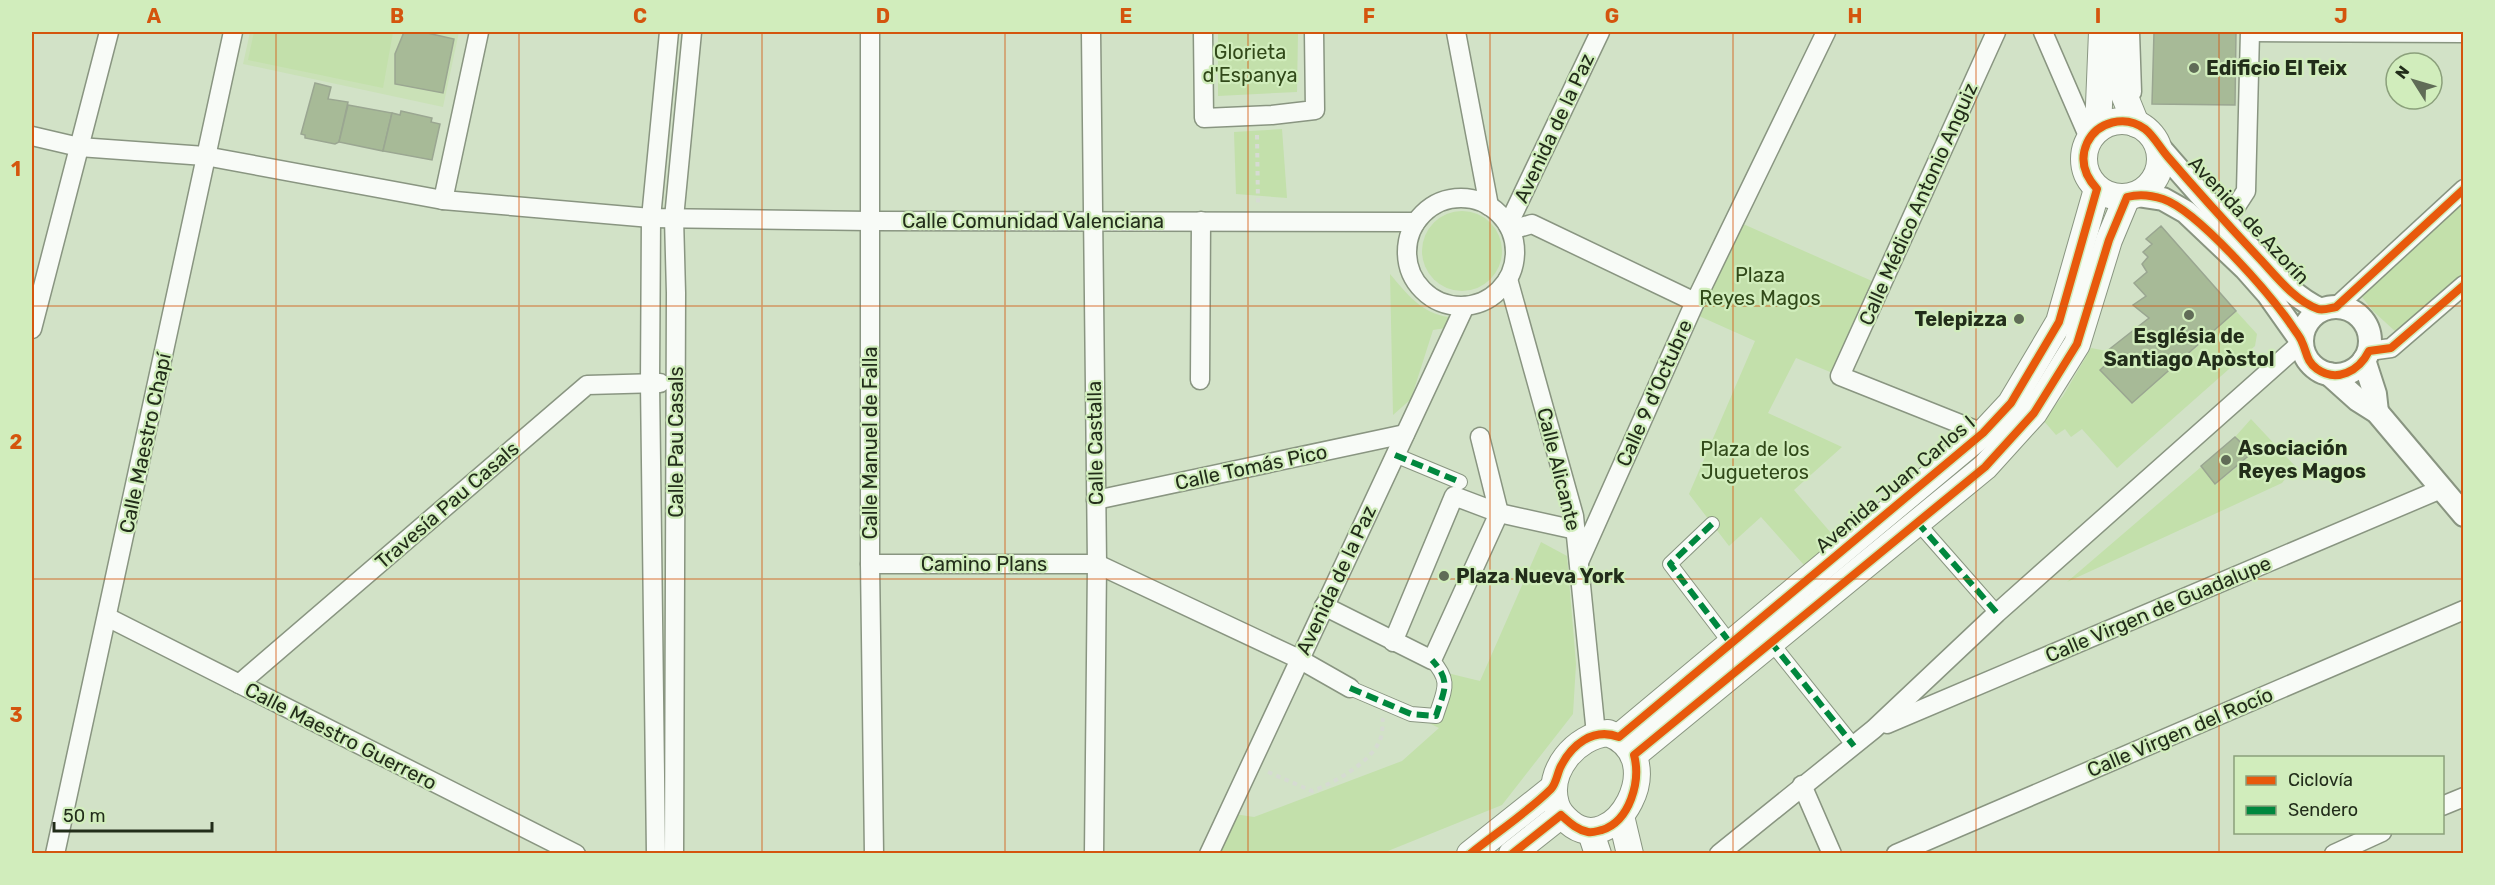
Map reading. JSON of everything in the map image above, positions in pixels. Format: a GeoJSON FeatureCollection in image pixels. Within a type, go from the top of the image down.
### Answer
{"type":"FeatureCollection","features":[{"type":"Feature","properties":{"kind":"main road"},"geometry":{"type":"LineString","coordinates":[[2102,32],[2094,134],[2083,159],[2085,171],[2097,189],[2106,195],[2132,196],[2148,187],[2155,178],[2160,156],[2158,146],[2152,136],[2134,119],[2121,87],[2111,32]]}},
{"type":"Feature","properties":{"kind":"main road"},"geometry":{"type":"LineString","coordinates":[[2094,134],[2116,121],[2134,119]]}},
{"type":"Feature","properties":{"kind":"main road","name":"Avenida Juan Carlos I"},"geometry":{"type":"LineString","coordinates":[[1616,742],[1983,433],[2011,403],[2059,322],[2097,189]]}},
{"type":"Feature","properties":{"kind":"main road"},"geometry":{"type":"LineString","coordinates":[[1470,854],[1553,788],[1565,758],[1579,742],[1616,742],[1770,642],[1985,467],[2034,413],[2077,344],[2109,240],[2132,196]]}},
{"type":"Feature","properties":{"kind":"main road"},"geometry":{"type":"LineString","coordinates":[[1553,788],[1556,805],[1561,815],[1594,843],[1621,816],[1636,784],[1638,768],[1616,742]]}},
{"type":"Feature","properties":{"kind":"main road"},"geometry":{"type":"LineString","coordinates":[[1512,854],[1561,815]]}},
{"type":"Feature","properties":{"kind":"main road"},"geometry":{"type":"LineString","coordinates":[[1621,816],[1630,854]]}},
{"type":"Feature","properties":{"kind":"street"},"geometry":{"type":"LineString","coordinates":[[32,329],[109,32]]}},
{"type":"Feature","properties":{"kind":"street","name":"Calle Maestro Chapí"},"geometry":{"type":"LineString","coordinates":[[55,854],[233,32]]}},
{"type":"Feature","properties":{"kind":"street"},"geometry":{"type":"LineString","coordinates":[[443,200],[479,32]]}},
{"type":"Feature","properties":{"kind":"street","name":"Calle Pau Casals"},"geometry":{"type":"LineString","coordinates":[[656,854],[650,383],[651,218],[669,32]]}},
{"type":"Feature","properties":{"kind":"street","name":"Calle Pau Casals"},"geometry":{"type":"LineString","coordinates":[[674,854],[676,384],[674,218],[692,32]]}},
{"type":"Feature","properties":{"kind":"street","name":"Calle Manuel de Falla"},"geometry":{"type":"LineString","coordinates":[[870,32],[870,564],[874,854]]}},
{"type":"Feature","properties":{"kind":"street","name":"Calle Castalla"},"geometry":{"type":"LineString","coordinates":[[1091,32],[1097,564],[1094,854]]}},
{"type":"Feature","properties":{"kind":"street"},"geometry":{"type":"LineString","coordinates":[[1203,32],[1204,118],[1257,116],[1314,110],[1314,32]]}},
{"type":"Feature","properties":{"kind":"street"},"geometry":{"type":"LineString","coordinates":[[1456,32],[1489,206]]}},
{"type":"Feature","properties":{"kind":"street","name":"Avenida de la Paz"},"geometry":{"type":"LineString","coordinates":[[1509,227],[1600,32]]}},
{"type":"Feature","properties":{"kind":"street","name":"Calle 9 d'Octubre"},"geometry":{"type":"LineString","coordinates":[[1579,562],[1695,302],[1826,32]]}},
{"type":"Feature","properties":{"kind":"street","name":"Calle Médico Antonio Anguiz"},"geometry":{"type":"LineString","coordinates":[[1983,433],[1840,376],[1996,32]]}},
{"type":"Feature","properties":{"kind":"street"},"geometry":{"type":"LineString","coordinates":[[2043,32],[2094,134]]}},
{"type":"Feature","properties":{"kind":"street"},"geometry":{"type":"LineString","coordinates":[[2130,32],[2134,119]]}},
{"type":"Feature","properties":{"kind":"street"},"geometry":{"type":"LineString","coordinates":[[2218,216],[2235,207],[2246,191],[2250,32],[2463,33]]}},
{"type":"Feature","properties":{"kind":"street","name":"Calle Comunidad Valenciana"},"geometry":{"type":"LineString","coordinates":[[32,136],[79,147],[205,156],[443,200],[651,218],[869,221],[1416,222]]}},
{"type":"Feature","properties":{"kind":"street","name":"Avenida de Azorín"},"geometry":{"type":"LineString","coordinates":[[2158,146],[2218,216],[2284,285],[2308,304],[2328,309]]}},
{"type":"Feature","properties":{"kind":"street"},"geometry":{"type":"LineString","coordinates":[[2463,189],[2328,309],[2308,321],[2302,342],[2309,362],[2317,369],[2329,374],[2377,412],[2463,515]]}},
{"type":"Feature","properties":{"kind":"street","name":"Avenida de Azorín"},"geometry":{"type":"LineString","coordinates":[[2132,196],[2163,199],[2186,212],[2245,268],[2268,294],[2302,342]]}},
{"type":"Feature","properties":{"kind":"street"},"geometry":{"type":"LineString","coordinates":[[1465,197],[1489,206],[1500,214],[1515,242],[1515,261],[1508,279],[1499,291],[1483,302],[1465,306],[1446,304],[1427,295],[1414,281],[1408,265],[1407,246],[1416,222],[1429,208],[1446,200],[1465,197]]}},
{"type":"Feature","properties":{"kind":"street"},"geometry":{"type":"LineString","coordinates":[[1200,380],[1201,221]]}},
{"type":"Feature","properties":{"kind":"street"},"geometry":{"type":"LineString","coordinates":[[1509,227],[1532,224],[1695,302]]}},
{"type":"Feature","properties":{"kind":"street","name":"Calle Alicante"},"geometry":{"type":"LineString","coordinates":[[1508,279],[1575,516],[1579,562],[1616,742]]}},
{"type":"Feature","properties":{"kind":"street"},"geometry":{"type":"LineString","coordinates":[[2329,374],[2348,373],[2357,368],[2367,356],[2391,348],[2463,285]]}},
{"type":"Feature","properties":{"kind":"street","name":"Avenida de la Paz"},"geometry":{"type":"LineString","coordinates":[[1209,854],[1465,306]]}},
{"type":"Feature","properties":{"kind":"street"},"geometry":{"type":"LineString","coordinates":[[2328,309],[2346,308],[2363,320],[2369,330],[2367,356],[2377,412]]}},
{"type":"Feature","properties":{"kind":"street"},"geometry":{"type":"LineString","coordinates":[[1719,854],[1874,729],[1997,613],[2302,342]]}},
{"type":"Feature","properties":{"kind":"street","name":"Travesía Pau Casals"},"geometry":{"type":"LineString","coordinates":[[240,684],[587,385],[676,384]]}},
{"type":"Feature","properties":{"kind":"street","name":"Calle Tomás Pico"},"geometry":{"type":"LineString","coordinates":[[1096,500],[1405,434]]}},
{"type":"Feature","properties":{"kind":"street"},"geometry":{"type":"LineString","coordinates":[[1432,660],[1499,513],[1480,437]]}},
{"type":"Feature","properties":{"kind":"street"},"geometry":{"type":"LineString","coordinates":[[1395,455],[1460,482]]}},
{"type":"Feature","properties":{"kind":"street","name":"Calle Virgen de Guadalupe"},"geometry":{"type":"LineString","coordinates":[[1874,729],[2441,489]]}},
{"type":"Feature","properties":{"kind":"street"},"geometry":{"type":"LineString","coordinates":[[1393,642],[1454,496],[1499,513],[1576,530]]}},
{"type":"Feature","properties":{"kind":"street"},"geometry":{"type":"LineString","coordinates":[[1917,522],[1997,613]]}},
{"type":"Feature","properties":{"kind":"street"},"geometry":{"type":"LineString","coordinates":[[1712,524],[1670,564],[1731,644]]}},
{"type":"Feature","properties":{"kind":"street","name":"Camino Plans"},"geometry":{"type":"LineString","coordinates":[[870,564],[1097,564]]}},
{"type":"Feature","properties":{"kind":"street"},"geometry":{"type":"LineString","coordinates":[[1097,564],[1299,659],[1350,687],[1411,714],[1436,716],[1446,685],[1443,672],[1432,660],[1324,606]]}},
{"type":"Feature","properties":{"kind":"street","name":"Calle Virgen del Rocío"},"geometry":{"type":"LineString","coordinates":[[1896,854],[2463,610]]}},
{"type":"Feature","properties":{"kind":"street","name":"Calle Maestro Guerrero"},"geometry":{"type":"LineString","coordinates":[[107,617],[576,854]]}},
{"type":"Feature","properties":{"kind":"street"},"geometry":{"type":"LineString","coordinates":[[1770,642],[1854,746]]}},
{"type":"Feature","properties":{"kind":"street"},"geometry":{"type":"LineString","coordinates":[[1802,785],[1832,854]]}},
{"type":"Feature","properties":{"kind":"street"},"geometry":{"type":"LineString","coordinates":[[2444,805],[2463,797]]}},
{"type":"Feature","properties":{"kind":"street"},"geometry":{"type":"LineString","coordinates":[[2334,854],[2378,834]]}},
{"type":"Feature","properties":{"kind":"path"},"geometry":{"type":"LineString","coordinates":[[1257,116],[1258,222]]}},
{"type":"Feature","properties":{"kind":"path"},"geometry":{"type":"LineString","coordinates":[[1266,771],[1312,791],[1335,782],[1367,756],[1381,738],[1383,715]]}},
{"type":"Feature","properties":{"kind":"shaded area"},"geometry":{"type":"Polygon","coordinates":[[[250,32],[459,32],[443,107],[243,64],[250,32]]]}},
{"type":"Feature","properties":{"kind":"green space"},"geometry":{"type":"Polygon","coordinates":[[[254,32],[393,32],[383,88],[248,60],[254,32]]]}},
{"type":"Feature","properties":{"kind":"green space","name":"Glorieta d'Espanya"},"geometry":{"type":"Polygon","coordinates":[[[1218,32],[1298,32],[1297,92],[1218,96],[1218,32]]]}},
{"type":"Feature","properties":{"kind":"green space"},"geometry":{"type":"Polygon","coordinates":[[[1282,129],[1287,198],[1236,194],[1234,132],[1282,129]]]}},
{"type":"Feature","properties":{"kind":"green space"},"geometry":{"type":"Polygon","coordinates":[[[2463,199],[2463,273],[2396,332],[2373,311],[2359,293],[2463,199]]]}},
{"type":"Feature","properties":{"kind":"green space"},"geometry":{"type":"Polygon","coordinates":[[[1462,211],[1477,214],[1490,223],[1499,236],[1502,251],[1499,266],[1490,279],[1477,288],[1462,291],[1447,288],[1434,279],[1425,266],[1422,251],[1425,236],[1434,223],[1447,214],[1462,211]]]}},
{"type":"Feature","properties":{"kind":"green space"},"geometry":{"type":"Polygon","coordinates":[[[1734,220],[1881,285],[1840,376],[1796,358],[1768,413],[1842,447],[1794,490],[1844,548],[1812,574],[1761,517],[1729,546],[1689,494],[1755,341],[1690,312],[1734,220]]]}},
{"type":"Feature","properties":{"kind":"green space"},"geometry":{"type":"Polygon","coordinates":[[[1390,274],[1423,307],[1449,317],[1446,328],[1433,330],[1411,399],[1393,415],[1390,274]]]}},
{"type":"Feature","properties":{"kind":"green space"},"geometry":{"type":"Polygon","coordinates":[[[2236,311],[2257,334],[2255,346],[2117,468],[2082,429],[2071,437],[2065,429],[2056,435],[2043,420],[2063,396],[2091,348],[2107,351],[2113,358],[2101,370],[2132,402],[2236,311]]]}},
{"type":"Feature","properties":{"kind":"green space"},"geometry":{"type":"Polygon","coordinates":[[[2251,419],[2295,466],[2282,483],[2067,582],[2201,467],[2216,484],[2252,454],[2235,437],[2251,419]]]}},
{"type":"Feature","properties":{"kind":"green space"},"geometry":{"type":"Polygon","coordinates":[[[1541,542],[1567,556],[1576,664],[1573,714],[1502,805],[1383,853],[1209,854],[1228,813],[1254,817],[1402,761],[1439,728],[1411,714],[1436,715],[1443,672],[1480,681],[1541,542]]]}},
{"type":"Feature","properties":{"kind":"building"},"geometry":{"type":"Polygon","coordinates":[[[404,32],[423,32],[454,39],[443,93],[395,84],[395,54],[404,32]]]}},
{"type":"Feature","properties":{"kind":"building","name":"Edificio El Teix"},"geometry":{"type":"Polygon","coordinates":[[[2154,32],[2236,32],[2235,105],[2152,104],[2154,32]]]}},
{"type":"Feature","properties":{"kind":"building"},"geometry":{"type":"Polygon","coordinates":[[[315,83],[331,87],[328,99],[348,102],[339,142],[335,144],[305,138],[305,135],[301,134],[315,83]]]}},
{"type":"Feature","properties":{"kind":"building"},"geometry":{"type":"Polygon","coordinates":[[[348,105],[392,113],[383,151],[339,142],[348,105]]]}},
{"type":"Feature","properties":{"kind":"building"},"geometry":{"type":"Polygon","coordinates":[[[401,111],[432,118],[431,122],[440,124],[432,160],[383,151],[392,113],[400,115],[401,111]]]}},
{"type":"Feature","properties":{"kind":"building","name":"Església de Santiago Apòstol"},"geometry":{"type":"Polygon","coordinates":[[[2161,226],[2236,311],[2132,403],[2100,370],[2113,358],[2107,351],[2149,318],[2133,305],[2146,296],[2134,283],[2147,272],[2142,264],[2148,257],[2143,252],[2152,244],[2146,239],[2161,226]]]}},
{"type":"Feature","properties":{"kind":"building","name":"Asociación Reyes Magos"},"geometry":{"type":"Polygon","coordinates":[[[2235,437],[2252,453],[2215,484],[2201,466],[2235,437]]]}},
{"type":"Feature","properties":{"kind":"marked path"},"geometry":{"type":"LineString","coordinates":[[1395,455],[1460,482]]}},
{"type":"Feature","properties":{"kind":"marked path"},"geometry":{"type":"LineString","coordinates":[[1917,522],[1997,613]]}},
{"type":"Feature","properties":{"kind":"marked path"},"geometry":{"type":"LineString","coordinates":[[1712,524],[1670,564],[1731,644]]}},
{"type":"Feature","properties":{"kind":"marked path"},"geometry":{"type":"LineString","coordinates":[[1770,641],[1854,746]]}},
{"type":"Feature","properties":{"kind":"marked path"},"geometry":{"type":"LineString","coordinates":[[1350,688],[1411,714],[1436,716],[1445,686],[1442,674],[1432,660]]}},
{"type":"Feature","properties":{"kind":"cycle path"},"geometry":{"type":"LineString","coordinates":[[1470,854],[1551,789],[1560,768],[1577,745],[1600,734],[1619,737],[1983,433],[2011,403],[2059,322],[2097,189],[2084,168],[2085,150],[2092,136],[2104,125],[2120,121],[2137,124],[2145,129],[2202,196],[2279,280],[2301,300],[2320,310],[2336,307],[2464,189]]}},
{"type":"Feature","properties":{"kind":"cycle path"},"geometry":{"type":"LineString","coordinates":[[1512,854],[1561,815],[1577,828],[1588,832],[1602,830],[1612,825],[1620,818],[1631,799],[1636,776],[1634,755],[1985,467],[2034,413],[2077,344],[2109,240],[2127,197],[2145,195],[2163,199],[2195,219],[2232,255],[2282,312],[2299,336],[2311,363],[2317,369],[2332,375],[2347,373],[2359,364],[2369,351],[2391,348],[2464,285]]}},
{"type":"Feature","properties":{"kind":"place","name":"Edificio El Teix"},"geometry":{"type":"Point","coordinates":[2194,68]}},
{"type":"Feature","properties":{"kind":"place","name":"Església de Santiago Apòstol"},"geometry":{"type":"Point","coordinates":[2189,315]}},
{"type":"Feature","properties":{"kind":"place","name":"Telepizza"},"geometry":{"type":"Point","coordinates":[2019,319]}},
{"type":"Feature","properties":{"kind":"place","name":"Asociación Reyes Magos"},"geometry":{"type":"Point","coordinates":[2226,460]}},
{"type":"Feature","properties":{"kind":"place","name":"Plaza Nueva York"},"geometry":{"type":"Point","coordinates":[1444,576]}},
{"type":"Feature","properties":{"kind":"park label","name":"Plaza Reyes Magos"},"geometry":{"type":"Point","coordinates":[1760,286]}},
{"type":"Feature","properties":{"kind":"park label","name":"Plaza de los Jugueteros"},"geometry":{"type":"Point","coordinates":[1755,460]}}]}
